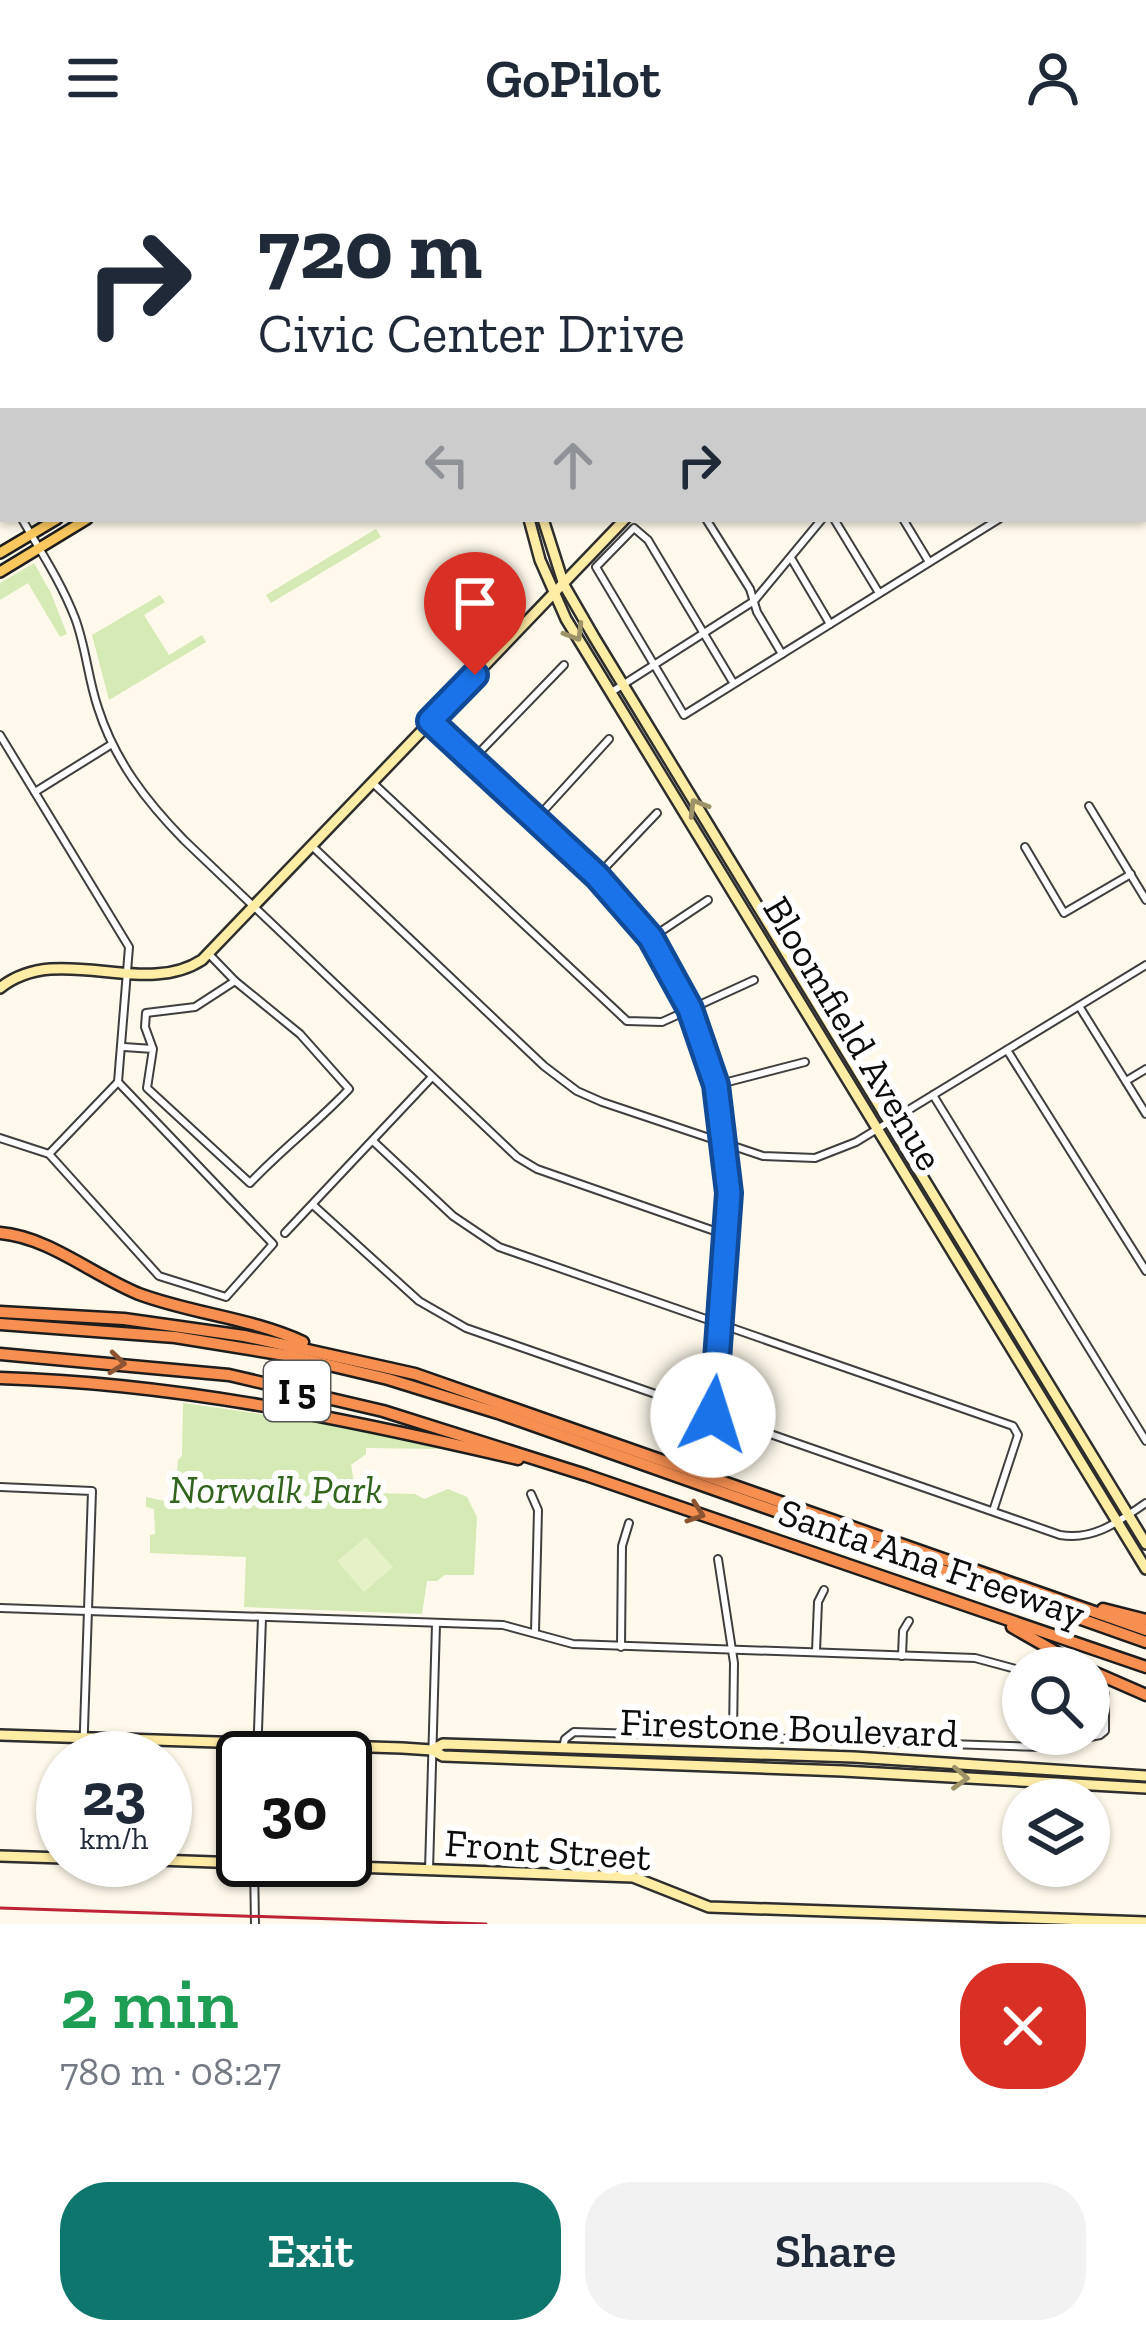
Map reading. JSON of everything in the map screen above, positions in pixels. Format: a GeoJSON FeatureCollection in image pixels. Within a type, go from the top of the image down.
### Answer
{"type":"FeatureCollection","features":[{"type":"Feature","properties":{"kind":"highway"},"geometry":{"type":"LineString","coordinates":[[0,1233],[54,1251],[138,1293],[280,1331],[322,1351]]}},
{"type":"Feature","properties":{"kind":"highway","name":"Santa Ana Freeway"},"geometry":{"type":"LineString","coordinates":[[0,1312],[124,1319],[322,1351],[415,1374],[1146,1630]]}},
{"type":"Feature","properties":{"kind":"highway"},"geometry":{"type":"LineString","coordinates":[[0,1324],[176,1337],[388,1378],[517,1419],[1146,1642]]}},
{"type":"Feature","properties":{"kind":"highway","name":"Santa Ana Freeway"},"geometry":{"type":"LineString","coordinates":[[0,1354],[229,1375],[425,1423],[1146,1667]]}},
{"type":"Feature","properties":{"kind":"highway"},"geometry":{"type":"LineString","coordinates":[[0,1378],[89,1382],[246,1402],[379,1425],[586,1475]]}},
{"type":"Feature","properties":{"kind":"highway"},"geometry":{"type":"LineString","coordinates":[[1053,1599],[1146,1620]]}},
{"type":"Feature","properties":{"kind":"highway"},"geometry":{"type":"LineString","coordinates":[[999,1618],[1044,1647]]}},
{"type":"Feature","properties":{"kind":"highway"},"geometry":{"type":"LineString","coordinates":[[1110,1679],[1146,1695]]}},
{"type":"Feature","properties":{"kind":"main road"},"geometry":{"type":"LineString","coordinates":[[0,553],[52,522]]}},
{"type":"Feature","properties":{"kind":"main road"},"geometry":{"type":"LineString","coordinates":[[0,572],[83,522]]}},
{"type":"Feature","properties":{"kind":"street"},"geometry":{"type":"LineString","coordinates":[[24,522],[74,614],[98,709],[112,744],[146,801],[503,1146],[537,1169],[726,1235]]}},
{"type":"Feature","properties":{"kind":"street","name":"Bloomfield Avenue"},"geometry":{"type":"LineString","coordinates":[[530,522],[554,595],[610,692],[843,1048],[1146,1544]]}},
{"type":"Feature","properties":{"kind":"street","name":"Bloomfield Avenue"},"geometry":{"type":"LineString","coordinates":[[544,522],[564,585],[658,742],[832,1054],[1146,1569]]}},
{"type":"Feature","properties":{"kind":"street"},"geometry":{"type":"LineString","coordinates":[[0,987],[49,969],[178,973],[209,954],[622,522]]}},
{"type":"Feature","properties":{"kind":"street"},"geometry":{"type":"LineString","coordinates":[[708,522],[751,589],[782,654]]}},
{"type":"Feature","properties":{"kind":"street"},"geometry":{"type":"LineString","coordinates":[[610,692],[754,601],[821,522]]}},
{"type":"Feature","properties":{"kind":"street"},"geometry":{"type":"LineString","coordinates":[[836,522],[879,594]]}},
{"type":"Feature","properties":{"kind":"street"},"geometry":{"type":"LineString","coordinates":[[905,522],[929,562]]}},
{"type":"Feature","properties":{"kind":"street"},"geometry":{"type":"LineString","coordinates":[[974,522],[980,531]]}},
{"type":"Feature","properties":{"kind":"street"},"geometry":{"type":"LineString","coordinates":[[734,684],[648,540],[634,528],[596,568],[684,715],[734,684],[830,624],[879,594],[929,562],[994,522]]}},
{"type":"Feature","properties":{"kind":"street"},"geometry":{"type":"LineString","coordinates":[[791,558],[830,624]]}},
{"type":"Feature","properties":{"kind":"street"},"geometry":{"type":"LineString","coordinates":[[472,759],[564,665]]}},
{"type":"Feature","properties":{"kind":"street"},"geometry":{"type":"LineString","coordinates":[[430,721],[597,876],[651,938],[690,1009],[716,1085],[729,1193],[713,1415]]}},
{"type":"Feature","properties":{"kind":"street"},"geometry":{"type":"LineString","coordinates":[[0,735],[128,944],[118,1082],[49,1154]]}},
{"type":"Feature","properties":{"kind":"street"},"geometry":{"type":"LineString","coordinates":[[536,819],[609,739]]}},
{"type":"Feature","properties":{"kind":"street"},"geometry":{"type":"LineString","coordinates":[[645,749],[658,742]]}},
{"type":"Feature","properties":{"kind":"street"},"geometry":{"type":"LineString","coordinates":[[34,792],[112,744]]}},
{"type":"Feature","properties":{"kind":"street"},"geometry":{"type":"LineString","coordinates":[[374,784],[627,1021],[662,1022],[754,980]]}},
{"type":"Feature","properties":{"kind":"street"},"geometry":{"type":"LineString","coordinates":[[1089,806],[1146,900]]}},
{"type":"Feature","properties":{"kind":"street"},"geometry":{"type":"LineString","coordinates":[[597,876],[656,813]]}},
{"type":"Feature","properties":{"kind":"street"},"geometry":{"type":"LineString","coordinates":[[314,847],[544,1066],[577,1091],[725,1144],[792,1160],[843,1148],[877,1130],[1146,965]]}},
{"type":"Feature","properties":{"kind":"street"},"geometry":{"type":"LineString","coordinates":[[1024,847],[1064,914],[1131,874]]}},
{"type":"Feature","properties":{"kind":"street"},"geometry":{"type":"LineString","coordinates":[[651,938],[708,900]]}},
{"type":"Feature","properties":{"kind":"street"},"geometry":{"type":"LineString","coordinates":[[209,954],[300,1034],[312,1053],[349,1089],[250,1183],[147,1088],[153,1049],[145,1027],[146,1013],[195,1007],[235,981]]}},
{"type":"Feature","properties":{"kind":"street"},"geometry":{"type":"LineString","coordinates":[[1079,1006],[1146,1114]]}},
{"type":"Feature","properties":{"kind":"street"},"geometry":{"type":"LineString","coordinates":[[124,1047],[153,1049]]}},
{"type":"Feature","properties":{"kind":"street"},"geometry":{"type":"LineString","coordinates":[[832,1054],[843,1048]]}},
{"type":"Feature","properties":{"kind":"street"},"geometry":{"type":"LineString","coordinates":[[1007,1050],[1146,1271]]}},
{"type":"Feature","properties":{"kind":"street"},"geometry":{"type":"LineString","coordinates":[[716,1085],[805,1062]]}},
{"type":"Feature","properties":{"kind":"street"},"geometry":{"type":"LineString","coordinates":[[1126,1081],[1146,1069]]}},
{"type":"Feature","properties":{"kind":"street"},"geometry":{"type":"LineString","coordinates":[[285,1233],[431,1078]]}},
{"type":"Feature","properties":{"kind":"street"},"geometry":{"type":"LineString","coordinates":[[0,1138],[49,1154],[159,1276],[226,1298],[273,1244],[118,1082]]}},
{"type":"Feature","properties":{"kind":"street"},"geometry":{"type":"LineString","coordinates":[[933,1095],[1146,1442]]}},
{"type":"Feature","properties":{"kind":"street"},"geometry":{"type":"LineString","coordinates":[[373,1141],[484,1239],[1013,1426],[1018,1435],[993,1512]]}},
{"type":"Feature","properties":{"kind":"street"},"geometry":{"type":"LineString","coordinates":[[921,1202],[932,1196]]}},
{"type":"Feature","properties":{"kind":"street"},"geometry":{"type":"LineString","coordinates":[[313,1204],[401,1287],[453,1321],[713,1415],[1071,1537],[1098,1532],[1146,1503]]}},
{"type":"Feature","properties":{"kind":"street"},"geometry":{"type":"LineString","coordinates":[[0,1487],[92,1491],[82,1731]]}},
{"type":"Feature","properties":{"kind":"street"},"geometry":{"type":"LineString","coordinates":[[531,1494],[538,1510],[535,1633]]}},
{"type":"Feature","properties":{"kind":"street"},"geometry":{"type":"LineString","coordinates":[[620,1647],[622,1546],[629,1523]]}},
{"type":"Feature","properties":{"kind":"street"},"geometry":{"type":"LineString","coordinates":[[718,1559],[732,1649],[734,1736]]}},
{"type":"Feature","properties":{"kind":"street"},"geometry":{"type":"LineString","coordinates":[[816,1653],[818,1602],[824,1590]]}},
{"type":"Feature","properties":{"kind":"street"},"geometry":{"type":"LineString","coordinates":[[0,1608],[503,1625],[573,1644],[975,1658],[1002,1666]]}},
{"type":"Feature","properties":{"kind":"street"},"geometry":{"type":"LineString","coordinates":[[257,1731],[262,1618]]}},
{"type":"Feature","properties":{"kind":"street"},"geometry":{"type":"LineString","coordinates":[[902,1656],[903,1631],[909,1621]]}},
{"type":"Feature","properties":{"kind":"street"},"geometry":{"type":"LineString","coordinates":[[429,1870],[436,1624]]}},
{"type":"Feature","properties":{"kind":"street"},"geometry":{"type":"LineString","coordinates":[[563,1749],[565,1739],[574,1732],[1002,1747]]}},
{"type":"Feature","properties":{"kind":"street","name":"Firestone Boulevard"},"geometry":{"type":"LineString","coordinates":[[0,1735],[36,1736]]}},
{"type":"Feature","properties":{"kind":"street"},"geometry":{"type":"LineString","coordinates":[[843,1771],[854,1757],[857,1741]]}},
{"type":"Feature","properties":{"kind":"street","name":"Firestone Boulevard"},"geometry":{"type":"LineString","coordinates":[[432,1750],[443,1744],[854,1757],[1146,1776]]}},
{"type":"Feature","properties":{"kind":"street","name":"Firestone Boulevard"},"geometry":{"type":"LineString","coordinates":[[372,1748],[432,1750],[442,1756],[843,1771],[1146,1789]]}},
{"type":"Feature","properties":{"kind":"street"},"geometry":{"type":"LineString","coordinates":[[0,1856],[36,1857]]}},
{"type":"Feature","properties":{"kind":"street","name":"Front Street"},"geometry":{"type":"LineString","coordinates":[[372,1867],[633,1877],[709,1907],[1146,1922]]}},
{"type":"Feature","properties":{"kind":"street"},"geometry":{"type":"LineString","coordinates":[[254,1887],[255,1924]]}},
{"type":"Feature","properties":{"kind":"green space"},"geometry":{"type":"Polygon","coordinates":[[[376,529],[381,537],[271,603],[266,595],[376,529]]]}},
{"type":"Feature","properties":{"kind":"green space"},"geometry":{"type":"Polygon","coordinates":[[[34,563],[67,634],[60,637],[28,583],[0,600],[0,583],[34,563]]]}},
{"type":"Feature","properties":{"kind":"green space"},"geometry":{"type":"Polygon","coordinates":[[[160,595],[165,602],[144,615],[169,655],[202,635],[206,642],[109,700],[92,635],[160,595]]]}},
{"type":"Feature","properties":{"kind":"green space","name":"Norwalk Park"},"geometry":{"type":"Polygon","coordinates":[[[183,1403],[345,1426],[442,1449],[366,1448],[366,1454],[351,1465],[354,1482],[369,1486],[370,1493],[415,1494],[424,1499],[448,1489],[467,1497],[477,1517],[474,1575],[445,1575],[427,1581],[422,1614],[244,1607],[246,1557],[150,1553],[154,1509],[146,1507],[146,1497],[174,1503],[182,1456],[183,1403]]]}},
{"type":"Feature","properties":{"kind":"green space"},"geometry":{"type":"Polygon","coordinates":[[[366,1537],[393,1567],[364,1592],[337,1561],[366,1537]]]}},
{"type":"Feature","properties":{"kind":"railway"},"geometry":{"type":"LineString","coordinates":[[0,1908],[486,1924]]}},
{"type":"Feature","properties":{"kind":"route"},"geometry":{"type":"LineString","coordinates":[[475,675],[430,721],[597,876],[651,938],[690,1009],[716,1085],[729,1193],[713,1415]]}}]}
